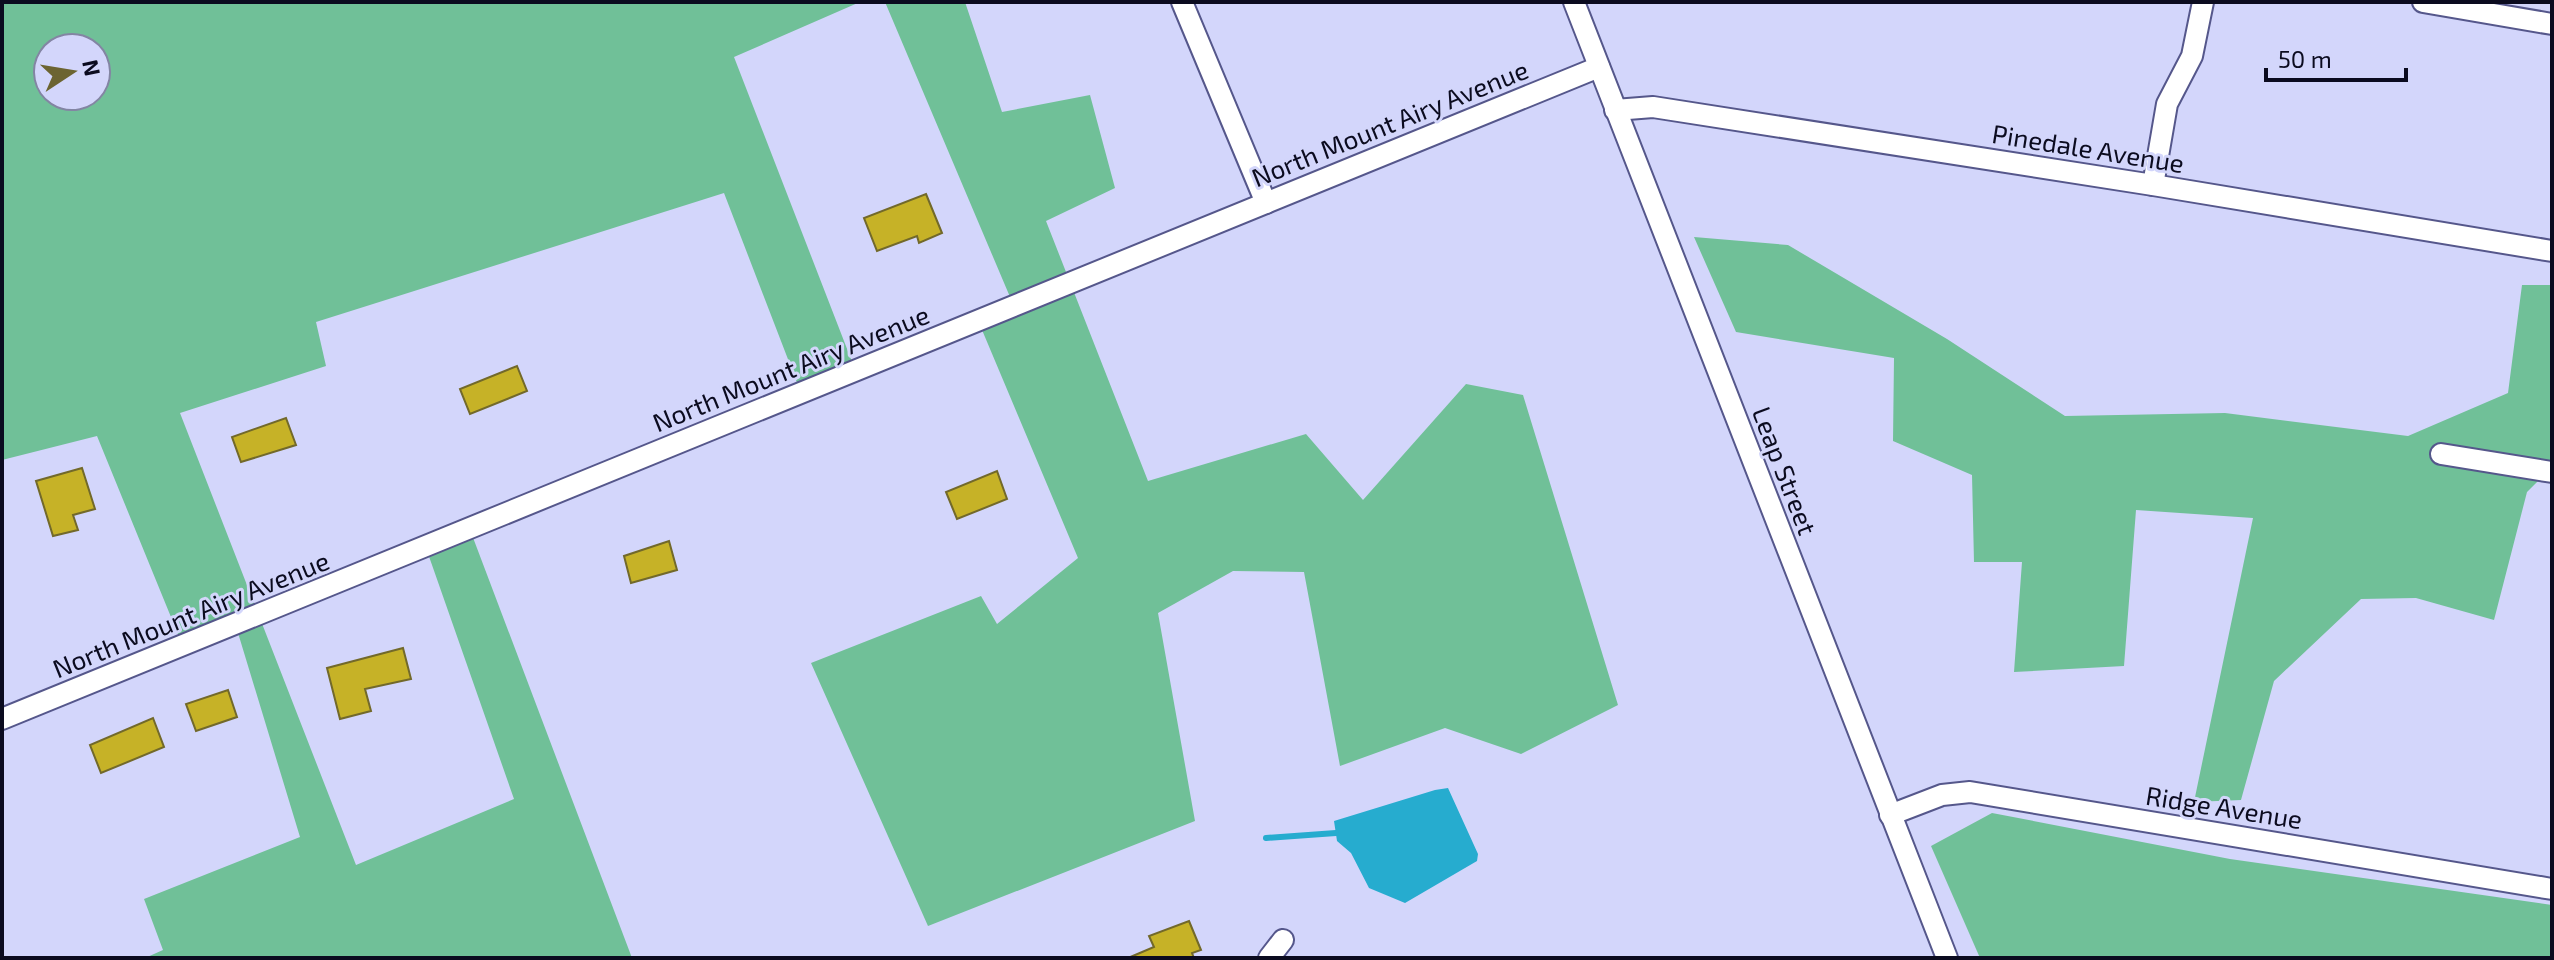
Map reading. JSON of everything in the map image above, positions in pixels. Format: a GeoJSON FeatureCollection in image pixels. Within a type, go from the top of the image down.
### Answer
{"type":"FeatureCollection","features":[{"type":"Feature","properties":{"kind":"street"},"geometry":{"type":"LineString","coordinates":[[1182,2],[1266,203]]}},
{"type":"Feature","properties":{"kind":"street","name":"Leap Street"},"geometry":{"type":"LineString","coordinates":[[1574,2],[1947,958]]}},
{"type":"Feature","properties":{"kind":"street"},"geometry":{"type":"LineString","coordinates":[[2153,185],[2167,104],[2192,56],[2203,2]]}},
{"type":"Feature","properties":{"kind":"street"},"geometry":{"type":"LineString","coordinates":[[2423,2],[2552,24]]}},
{"type":"Feature","properties":{"kind":"street","name":"North Mount Airy Avenue"},"geometry":{"type":"LineString","coordinates":[[2,719],[1599,67]]}},
{"type":"Feature","properties":{"kind":"street","name":"Pinedale Avenue"},"geometry":{"type":"LineString","coordinates":[[1615,110],[1653,107],[2552,251]]}},
{"type":"Feature","properties":{"kind":"street"},"geometry":{"type":"LineString","coordinates":[[2441,454],[2552,472]]}},
{"type":"Feature","properties":{"kind":"street","name":"Ridge Avenue"},"geometry":{"type":"LineString","coordinates":[[1890,815],[1942,795],[1970,792],[2552,889]]}},
{"type":"Feature","properties":{"kind":"street"},"geometry":{"type":"LineString","coordinates":[[1269,958],[1283,940]]}},
{"type":"Feature","properties":{"kind":"green space"},"geometry":{"type":"Polygon","coordinates":[[[2,2],[860,2],[734,57],[856,372],[801,393],[724,193],[316,322],[326,366],[180,413],[356,865],[514,799],[425,545],[469,527],[632,958],[145,958],[163,950],[144,899],[300,837],[235,623],[182,644],[97,436],[2,460],[2,2]]]}},
{"type":"Feature","properties":{"kind":"green space"},"geometry":{"type":"Polygon","coordinates":[[[885,2],[965,2],[1002,112],[1090,95],[1115,188],[1046,221],[1148,481],[1306,434],[1363,500],[1466,384],[1523,395],[1618,705],[1521,754],[1445,728],[1340,766],[1304,572],[1233,571],[1158,613],[1195,821],[928,926],[811,663],[981,596],[997,624],[1078,558],[977,318],[1013,304],[885,2]]]}},
{"type":"Feature","properties":{"kind":"green space"},"geometry":{"type":"Polygon","coordinates":[[[1694,237],[1788,245],[1947,339],[2065,416],[2225,413],[2408,436],[2508,393],[2522,285],[2552,285],[2552,467],[2527,492],[2494,620],[2416,598],[2361,599],[2274,681],[2241,800],[2194,802],[2253,518],[2136,510],[2124,666],[2014,672],[2022,562],[1974,562],[1972,475],[1893,441],[1894,358],[1736,332],[1694,237]]]}},
{"type":"Feature","properties":{"kind":"green space"},"geometry":{"type":"Polygon","coordinates":[[[1992,813],[2230,859],[2552,905],[2552,958],[1980,958],[1931,846],[1992,813]]]}},
{"type":"Feature","properties":{"kind":"water"},"geometry":{"type":"Polygon","coordinates":[[[1448,788],[1478,854],[1477,861],[1405,903],[1369,888],[1351,853],[1337,841],[1334,821],[1448,788]]]}},
{"type":"Feature","properties":{"kind":"building"},"geometry":{"type":"Polygon","coordinates":[[[926,194],[942,233],[919,243],[917,236],[877,251],[864,218],[926,194]]]}},
{"type":"Feature","properties":{"kind":"building"},"geometry":{"type":"Polygon","coordinates":[[[517,366],[527,391],[470,414],[460,389],[517,366]]]}},
{"type":"Feature","properties":{"kind":"building"},"geometry":{"type":"Polygon","coordinates":[[[286,418],[296,445],[241,462],[232,437],[286,418]]]}},
{"type":"Feature","properties":{"kind":"building"},"geometry":{"type":"Polygon","coordinates":[[[82,468],[95,509],[73,515],[78,530],[53,536],[36,481],[82,468]]]}},
{"type":"Feature","properties":{"kind":"building"},"geometry":{"type":"Polygon","coordinates":[[[997,471],[1007,499],[957,519],[946,492],[997,471]]]}},
{"type":"Feature","properties":{"kind":"building"},"geometry":{"type":"Polygon","coordinates":[[[669,541],[677,570],[631,583],[624,556],[669,541]]]}},
{"type":"Feature","properties":{"kind":"building"},"geometry":{"type":"Polygon","coordinates":[[[403,648],[411,679],[365,689],[371,711],[340,719],[327,668],[403,648]]]}},
{"type":"Feature","properties":{"kind":"building"},"geometry":{"type":"Polygon","coordinates":[[[228,690],[237,717],[196,731],[186,704],[228,690]]]}},
{"type":"Feature","properties":{"kind":"building"},"geometry":{"type":"Polygon","coordinates":[[[153,718],[164,747],[101,773],[90,745],[153,718]]]}},
{"type":"Feature","properties":{"kind":"building"},"geometry":{"type":"Polygon","coordinates":[[[1189,921],[1201,950],[1192,953],[1194,958],[1128,958],[1154,947],[1149,936],[1189,921]]]}},
{"type":"Feature","properties":{"kind":"waterway"},"geometry":{"type":"LineString","coordinates":[[1266,838],[1336,833]]}}]}
